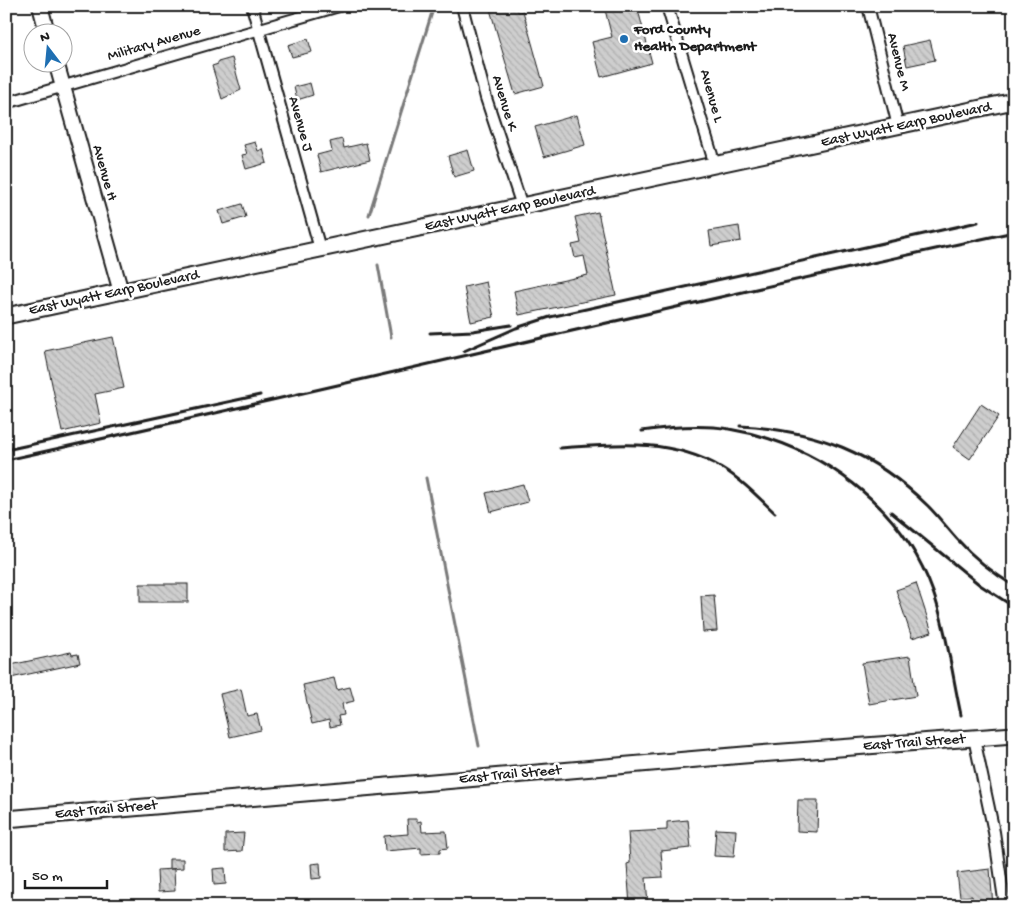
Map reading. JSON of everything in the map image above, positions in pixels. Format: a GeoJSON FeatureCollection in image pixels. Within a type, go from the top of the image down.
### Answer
{"type":"FeatureCollection","features":[{"type":"Feature","properties":{"kind":"main road","name":"East Wyatt Earp Boulevard"},"geometry":{"type":"LineString","coordinates":[[6,316],[1014,102]]}},
{"type":"Feature","properties":{"kind":"main road","name":"East Trail Street"},"geometry":{"type":"LineString","coordinates":[[6,819],[744,755],[1014,735]]}},
{"type":"Feature","properties":{"kind":"street"},"geometry":{"type":"LineString","coordinates":[[40,6],[44,22]]}},
{"type":"Feature","properties":{"kind":"street","name":"Avenue J"},"geometry":{"type":"LineString","coordinates":[[252,6],[320,249]]}},
{"type":"Feature","properties":{"kind":"street","name":"Military Avenue"},"geometry":{"type":"LineString","coordinates":[[6,103],[339,6]]}},
{"type":"Feature","properties":{"kind":"street","name":"Avenue K"},"geometry":{"type":"LineString","coordinates":[[462,6],[486,98],[522,206]]}},
{"type":"Feature","properties":{"kind":"street","name":"Avenue L"},"geometry":{"type":"LineString","coordinates":[[667,6],[715,165]]}},
{"type":"Feature","properties":{"kind":"street","name":"Avenue M"},"geometry":{"type":"LineString","coordinates":[[868,6],[898,126]]}},
{"type":"Feature","properties":{"kind":"street","name":"Avenue H"},"geometry":{"type":"LineString","coordinates":[[58,72],[121,292]]}},
{"type":"Feature","properties":{"kind":"street"},"geometry":{"type":"LineString","coordinates":[[974,738],[994,832],[1005,906]]}},
{"type":"Feature","properties":{"kind":"building"},"geometry":{"type":"Polygon","coordinates":[[[489,6],[516,6],[518,12],[523,11],[544,86],[515,94],[489,6]]]}},
{"type":"Feature","properties":{"kind":"building","name":"Ford County Health Department"},"geometry":{"type":"Polygon","coordinates":[[[604,6],[637,6],[652,63],[601,77],[592,42],[612,37],[604,6]]]}},
{"type":"Feature","properties":{"kind":"building"},"geometry":{"type":"Polygon","coordinates":[[[308,39],[312,52],[292,57],[288,45],[308,39]]]}},
{"type":"Feature","properties":{"kind":"building"},"geometry":{"type":"Polygon","coordinates":[[[930,40],[935,60],[907,66],[903,46],[930,40]]]}},
{"type":"Feature","properties":{"kind":"building"},"geometry":{"type":"Polygon","coordinates":[[[232,58],[241,90],[222,99],[212,66],[232,58]]]}},
{"type":"Feature","properties":{"kind":"building"},"geometry":{"type":"Polygon","coordinates":[[[310,83],[313,95],[297,100],[294,87],[310,83]]]}},
{"type":"Feature","properties":{"kind":"building"},"geometry":{"type":"Polygon","coordinates":[[[577,115],[585,145],[544,157],[535,127],[577,115]]]}},
{"type":"Feature","properties":{"kind":"building"},"geometry":{"type":"Polygon","coordinates":[[[342,139],[344,148],[366,143],[370,160],[321,172],[317,155],[332,151],[330,142],[342,139]]]}},
{"type":"Feature","properties":{"kind":"building"},"geometry":{"type":"Polygon","coordinates":[[[255,142],[258,151],[263,149],[267,163],[246,169],[242,155],[247,154],[244,145],[255,142]]]}},
{"type":"Feature","properties":{"kind":"building"},"geometry":{"type":"Polygon","coordinates":[[[468,150],[474,171],[454,177],[448,156],[468,150]]]}},
{"type":"Feature","properties":{"kind":"building"},"geometry":{"type":"Polygon","coordinates":[[[242,204],[246,217],[223,224],[219,211],[242,204]]]}},
{"type":"Feature","properties":{"kind":"building"},"geometry":{"type":"Polygon","coordinates":[[[598,212],[616,295],[519,315],[514,291],[588,275],[584,256],[575,258],[572,245],[581,243],[575,217],[598,212]]]}},
{"type":"Feature","properties":{"kind":"building"},"geometry":{"type":"Polygon","coordinates":[[[739,226],[741,241],[711,246],[709,231],[739,226]]]}},
{"type":"Feature","properties":{"kind":"building"},"geometry":{"type":"Polygon","coordinates":[[[486,282],[494,317],[471,322],[464,287],[486,282]]]}},
{"type":"Feature","properties":{"kind":"building"},"geometry":{"type":"Polygon","coordinates":[[[113,337],[124,388],[95,394],[101,423],[62,432],[45,351],[113,337]]]}},
{"type":"Feature","properties":{"kind":"building"},"geometry":{"type":"Polygon","coordinates":[[[981,404],[999,416],[970,459],[953,447],[981,404]]]}},
{"type":"Feature","properties":{"kind":"building"},"geometry":{"type":"Polygon","coordinates":[[[523,484],[528,502],[491,512],[486,493],[523,484]]]}},
{"type":"Feature","properties":{"kind":"building"},"geometry":{"type":"Polygon","coordinates":[[[916,583],[932,632],[912,638],[896,590],[916,583]]]}},
{"type":"Feature","properties":{"kind":"building"},"geometry":{"type":"Polygon","coordinates":[[[140,584],[188,584],[188,602],[140,602],[140,584]]]}},
{"type":"Feature","properties":{"kind":"building"},"geometry":{"type":"Polygon","coordinates":[[[714,595],[717,631],[703,632],[701,596],[714,595]]]}},
{"type":"Feature","properties":{"kind":"building"},"geometry":{"type":"Polygon","coordinates":[[[71,652],[72,655],[78,654],[80,663],[6,679],[6,666],[71,652]]]}},
{"type":"Feature","properties":{"kind":"building"},"geometry":{"type":"Polygon","coordinates":[[[910,656],[916,696],[869,704],[862,663],[910,656]]]}},
{"type":"Feature","properties":{"kind":"building"},"geometry":{"type":"Polygon","coordinates":[[[334,678],[337,690],[350,687],[354,701],[342,704],[344,715],[338,716],[340,725],[330,727],[329,720],[312,724],[303,685],[334,678]]]}},
{"type":"Feature","properties":{"kind":"building"},"geometry":{"type":"Polygon","coordinates":[[[241,689],[247,716],[257,714],[261,730],[230,737],[220,694],[241,689]]]}},
{"type":"Feature","properties":{"kind":"building"},"geometry":{"type":"Polygon","coordinates":[[[798,800],[818,800],[817,832],[797,831],[798,800]]]}},
{"type":"Feature","properties":{"kind":"building"},"geometry":{"type":"Polygon","coordinates":[[[407,819],[417,819],[417,822],[421,821],[422,832],[446,831],[448,848],[440,849],[440,853],[421,854],[421,848],[385,851],[384,836],[408,834],[407,819]]]}},
{"type":"Feature","properties":{"kind":"building"},"geometry":{"type":"Polygon","coordinates":[[[688,820],[691,848],[661,851],[663,877],[646,878],[648,906],[630,906],[627,864],[630,863],[628,832],[667,830],[667,822],[688,820]]]}},
{"type":"Feature","properties":{"kind":"building"},"geometry":{"type":"Polygon","coordinates":[[[716,829],[736,830],[734,857],[714,856],[716,829]]]}},
{"type":"Feature","properties":{"kind":"building"},"geometry":{"type":"Polygon","coordinates":[[[244,833],[242,851],[225,852],[225,834],[244,833]]]}},
{"type":"Feature","properties":{"kind":"building"},"geometry":{"type":"Polygon","coordinates":[[[169,859],[183,859],[183,868],[169,869],[169,859]]]}},
{"type":"Feature","properties":{"kind":"building"},"geometry":{"type":"Polygon","coordinates":[[[320,863],[321,878],[312,879],[311,864],[320,863]]]}},
{"type":"Feature","properties":{"kind":"building"},"geometry":{"type":"Polygon","coordinates":[[[225,868],[226,884],[214,885],[213,869],[225,868]]]}},
{"type":"Feature","properties":{"kind":"building"},"geometry":{"type":"Polygon","coordinates":[[[174,869],[175,891],[158,892],[157,870],[174,869]]]}},
{"type":"Feature","properties":{"kind":"building"},"geometry":{"type":"Polygon","coordinates":[[[990,869],[993,906],[973,906],[972,896],[960,897],[957,873],[990,869]]]}},
{"type":"Feature","properties":{"kind":"waterway"},"geometry":{"type":"LineString","coordinates":[[369,215],[434,6]]}},
{"type":"Feature","properties":{"kind":"waterway"},"geometry":{"type":"LineString","coordinates":[[378,265],[391,337]]}},
{"type":"Feature","properties":{"kind":"waterway"},"geometry":{"type":"LineString","coordinates":[[426,478],[479,746]]}},
{"type":"Feature","properties":{"kind":"railway"},"geometry":{"type":"LineString","coordinates":[[464,351],[516,328],[550,317],[978,222]]}},
{"type":"Feature","properties":{"kind":"railway"},"geometry":{"type":"LineString","coordinates":[[6,460],[1014,232]]}},
{"type":"Feature","properties":{"kind":"railway"},"geometry":{"type":"LineString","coordinates":[[430,333],[473,331],[511,325]]}},
{"type":"Feature","properties":{"kind":"railway"},"geometry":{"type":"LineString","coordinates":[[6,450],[260,395]]}},
{"type":"Feature","properties":{"kind":"railway"},"geometry":{"type":"LineString","coordinates":[[642,431],[696,426],[729,429],[762,437],[794,449],[825,464],[879,506],[901,532],[919,561],[933,592],[942,622],[961,715]]}},
{"type":"Feature","properties":{"kind":"railway"},"geometry":{"type":"LineString","coordinates":[[740,426],[768,428],[819,439],[865,458],[907,487],[932,510],[971,553],[1014,586]]}},
{"type":"Feature","properties":{"kind":"railway"},"geometry":{"type":"LineString","coordinates":[[560,448],[643,445],[664,447],[703,458],[736,478],[775,513]]}},
{"type":"Feature","properties":{"kind":"railway"},"geometry":{"type":"LineString","coordinates":[[891,512],[980,585],[1014,607]]}},
{"type":"Feature","properties":{"kind":"place","name":"Ford County Health Department"},"geometry":{"type":"Point","coordinates":[624,39]}}]}
